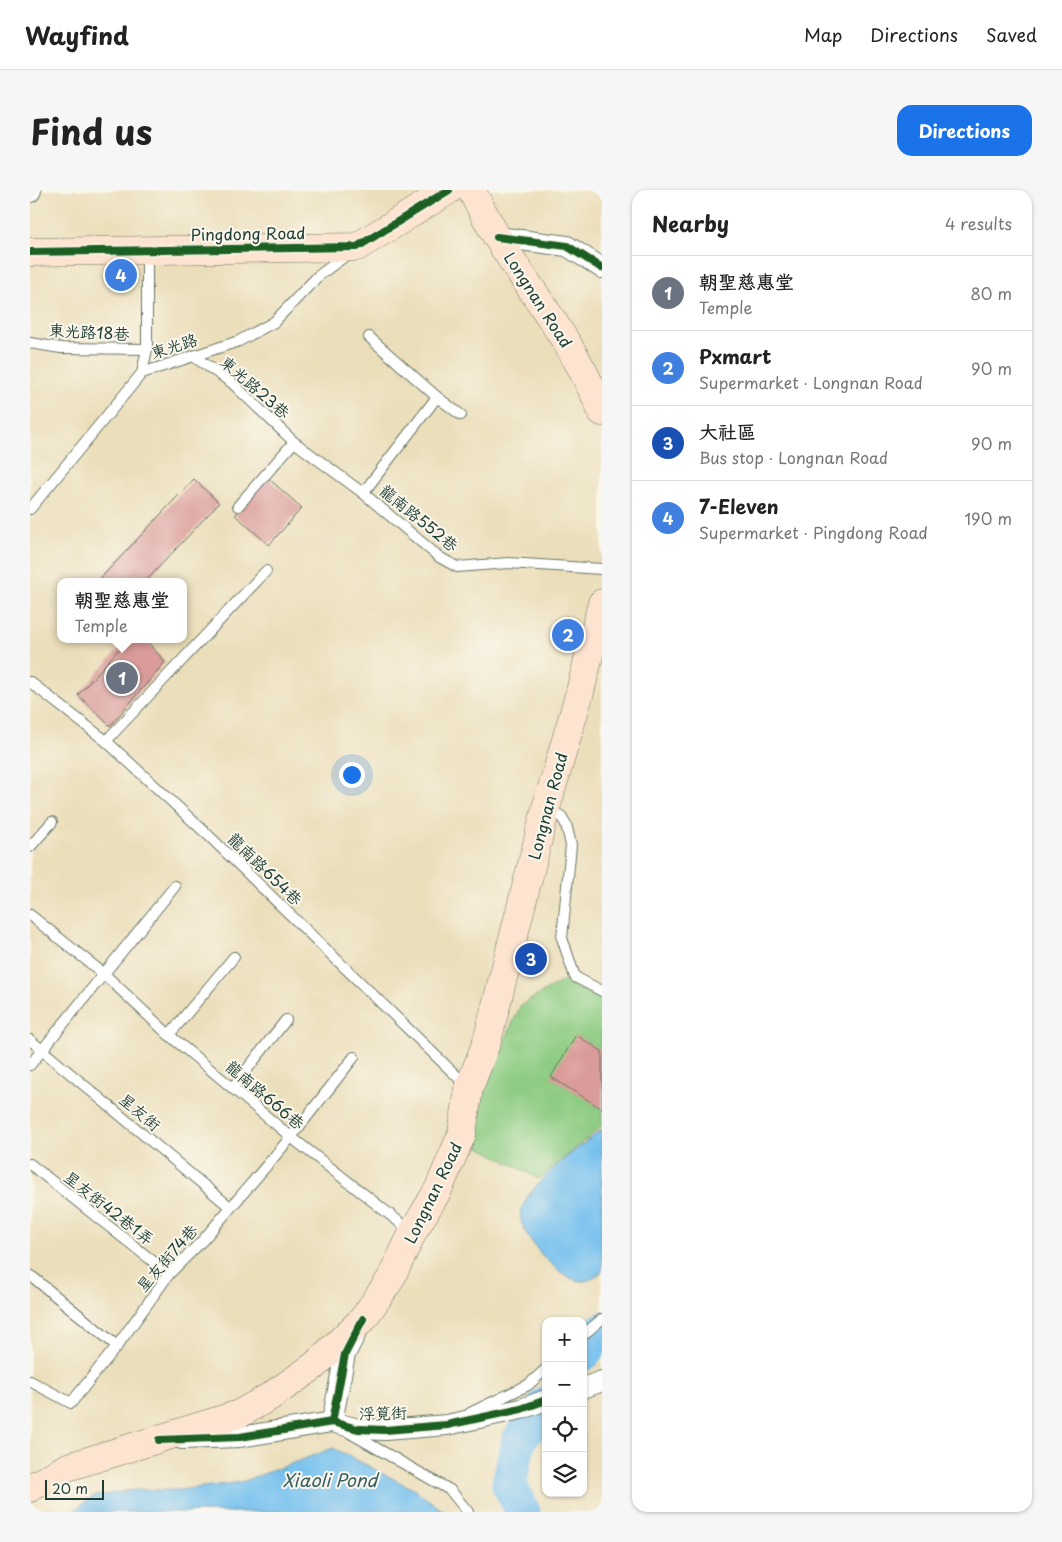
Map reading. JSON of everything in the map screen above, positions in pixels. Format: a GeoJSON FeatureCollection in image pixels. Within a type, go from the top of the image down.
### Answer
{"type":"FeatureCollection","features":[{"type":"Feature","properties":{"kind":"main road"},"geometry":{"type":"LineString","coordinates":[[357,247],[450,190]]}},
{"type":"Feature","properties":{"kind":"main road","name":"Longnan Road"},"geometry":{"type":"LineString","coordinates":[[471,190],[497,236],[566,341],[602,412]]}},
{"type":"Feature","properties":{"kind":"main road","name":"Pingdong Road"},"geometry":{"type":"LineString","coordinates":[[30,252],[357,247]]}},
{"type":"Feature","properties":{"kind":"main road","name":"Longnan Road"},"geometry":{"type":"LineString","coordinates":[[30,1488],[68,1467],[239,1414],[271,1396],[314,1366],[363,1318],[390,1280],[413,1232],[438,1190],[462,1134],[469,1088],[487,1041],[546,808],[580,692],[602,603]]}},
{"type":"Feature","properties":{"kind":"street"},"geometry":{"type":"LineString","coordinates":[[497,236],[567,246],[602,268]]}},
{"type":"Feature","properties":{"kind":"street"},"geometry":{"type":"LineString","coordinates":[[332,1422],[345,1354],[363,1318]]}},
{"type":"Feature","properties":{"kind":"street"},"geometry":{"type":"LineString","coordinates":[[587,1387],[602,1381]]}},
{"type":"Feature","properties":{"kind":"street","name":"浮筧街"},"geometry":{"type":"LineString","coordinates":[[159,1440],[240,1437],[332,1422],[358,1429],[385,1430],[447,1424],[521,1409],[542,1401]]}},
{"type":"Feature","properties":{"kind":"lane","name":"東光路"},"geometry":{"type":"LineString","coordinates":[[30,509],[142,373],[239,341],[274,322],[318,276],[357,247]]}},
{"type":"Feature","properties":{"kind":"lane"},"geometry":{"type":"LineString","coordinates":[[142,373],[147,349],[147,249]]}},
{"type":"Feature","properties":{"kind":"lane"},"geometry":{"type":"LineString","coordinates":[[369,337],[437,397],[462,415]]}},
{"type":"Feature","properties":{"kind":"lane","name":"東光路18巷"},"geometry":{"type":"LineString","coordinates":[[30,343],[61,348],[147,349]]}},
{"type":"Feature","properties":{"kind":"lane","name":"東光路23巷"},"geometry":{"type":"LineString","coordinates":[[194,356],[231,382],[294,442]]}},
{"type":"Feature","properties":{"kind":"lane"},"geometry":{"type":"LineString","coordinates":[[363,493],[437,397]]}},
{"type":"Feature","properties":{"kind":"lane"},"geometry":{"type":"LineString","coordinates":[[238,506],[294,442]]}},
{"type":"Feature","properties":{"kind":"lane","name":"龍南路552巷"},"geometry":{"type":"LineString","coordinates":[[294,442],[363,493],[439,557],[457,567],[508,563],[602,569]]}},
{"type":"Feature","properties":{"kind":"lane"},"geometry":{"type":"LineString","coordinates":[[106,741],[266,571]]}},
{"type":"Feature","properties":{"kind":"lane","name":"龍南路654巷"},"geometry":{"type":"LineString","coordinates":[[30,682],[106,741],[208,835],[469,1088]]}},
{"type":"Feature","properties":{"kind":"lane"},"geometry":{"type":"LineString","coordinates":[[546,808],[561,816],[566,824],[570,845],[562,938],[575,977],[602,992]]}},
{"type":"Feature","properties":{"kind":"lane"},"geometry":{"type":"LineString","coordinates":[[30,847],[52,822]]}},
{"type":"Feature","properties":{"kind":"lane"},"geometry":{"type":"LineString","coordinates":[[30,1065],[175,886]]}},
{"type":"Feature","properties":{"kind":"lane","name":"龍南路666巷"},"geometry":{"type":"LineString","coordinates":[[30,915],[104,974],[169,1035],[291,1137],[413,1232]]}},
{"type":"Feature","properties":{"kind":"lane"},"geometry":{"type":"LineString","coordinates":[[169,1035],[234,957]]}},
{"type":"Feature","properties":{"kind":"lane"},"geometry":{"type":"LineString","coordinates":[[232,1087],[286,1020]]}},
{"type":"Feature","properties":{"kind":"lane","name":"星友街"},"geometry":{"type":"LineString","coordinates":[[30,1040],[230,1207]]}},
{"type":"Feature","properties":{"kind":"lane","name":"星友街74巷"},"geometry":{"type":"LineString","coordinates":[[30,1381],[71,1403],[117,1346],[169,1274],[203,1240],[291,1137],[354,1057]]}},
{"type":"Feature","properties":{"kind":"lane","name":"星友街42巷1弄"},"geometry":{"type":"LineString","coordinates":[[30,1164],[169,1274]]}},
{"type":"Feature","properties":{"kind":"lane"},"geometry":{"type":"LineString","coordinates":[[30,1275],[117,1346]]}},
{"type":"Feature","properties":{"kind":"lane"},"geometry":{"type":"LineString","coordinates":[[587,1332],[602,1319]]}},
{"type":"Feature","properties":{"kind":"lane"},"geometry":{"type":"LineString","coordinates":[[447,1424],[528,1384],[542,1372]]}},
{"type":"Feature","properties":{"kind":"lane"},"geometry":{"type":"LineString","coordinates":[[332,1422],[450,1490],[468,1512]]}},
{"type":"Feature","properties":{"kind":"green space"},"geometry":{"type":"Polygon","coordinates":[[[573,975],[602,1002],[602,1126],[539,1179],[474,1144],[482,1089],[521,1005],[573,975]]]}},
{"type":"Feature","properties":{"kind":"water"},"geometry":{"type":"Polygon","coordinates":[[[602,1129],[602,1271],[585,1281],[576,1280],[553,1266],[532,1243],[521,1219],[521,1210],[545,1176],[602,1129]]]}},
{"type":"Feature","properties":{"kind":"water","name":"Xiaoli Pond"},"geometry":{"type":"Polygon","coordinates":[[[333,1448],[415,1490],[445,1512],[72,1512],[94,1496],[134,1490],[180,1490],[242,1482],[333,1448]]]}},
{"type":"Feature","properties":{"kind":"building"},"geometry":{"type":"Polygon","coordinates":[[[268,478],[302,508],[269,545],[235,515],[268,478]]]}},
{"type":"Feature","properties":{"kind":"building"},"geometry":{"type":"Polygon","coordinates":[[[194,479],[219,503],[149,578],[101,578],[194,479]]]}},
{"type":"Feature","properties":{"kind":"building"},"geometry":{"type":"Polygon","coordinates":[[[124,643],[148,643],[165,662],[110,726],[78,695],[124,643]]]}},
{"type":"Feature","properties":{"kind":"building"},"geometry":{"type":"Polygon","coordinates":[[[576,1035],[602,1051],[602,1109],[551,1077],[576,1035]]]}},
{"type":"Feature","properties":{"kind":"waterway"},"geometry":{"type":"LineString","coordinates":[[587,1349],[602,1330]]}},
{"type":"Feature","properties":{"kind":"waterway"},"geometry":{"type":"LineString","coordinates":[[523,1512],[509,1484],[519,1440],[544,1407]]}},
{"type":"Feature","properties":{"kind":"cycle path"},"geometry":{"type":"LineString","coordinates":[[30,252],[357,247],[449,190]]}},
{"type":"Feature","properties":{"kind":"cycle path"},"geometry":{"type":"LineString","coordinates":[[497,237],[567,246],[602,268]]}},
{"type":"Feature","properties":{"kind":"cycle path"},"geometry":{"type":"LineString","coordinates":[[332,1422],[345,1354],[363,1319]]}},
{"type":"Feature","properties":{"kind":"cycle path"},"geometry":{"type":"LineString","coordinates":[[159,1440],[240,1437],[332,1422],[358,1429],[385,1430],[447,1425],[521,1409],[542,1401]]}},
{"type":"Feature","properties":{"kind":"place","name":"7-Eleven"},"geometry":{"type":"Point","coordinates":[121,275]}},
{"type":"Feature","properties":{"kind":"place","name":"Pxmart"},"geometry":{"type":"Point","coordinates":[568,635]}},
{"type":"Feature","properties":{"kind":"place","name":"朝聖慈惠堂"},"geometry":{"type":"Point","coordinates":[122,678]}},
{"type":"Feature","properties":{"kind":"place","name":"大社區"},"geometry":{"type":"Point","coordinates":[531,959]}}]}
